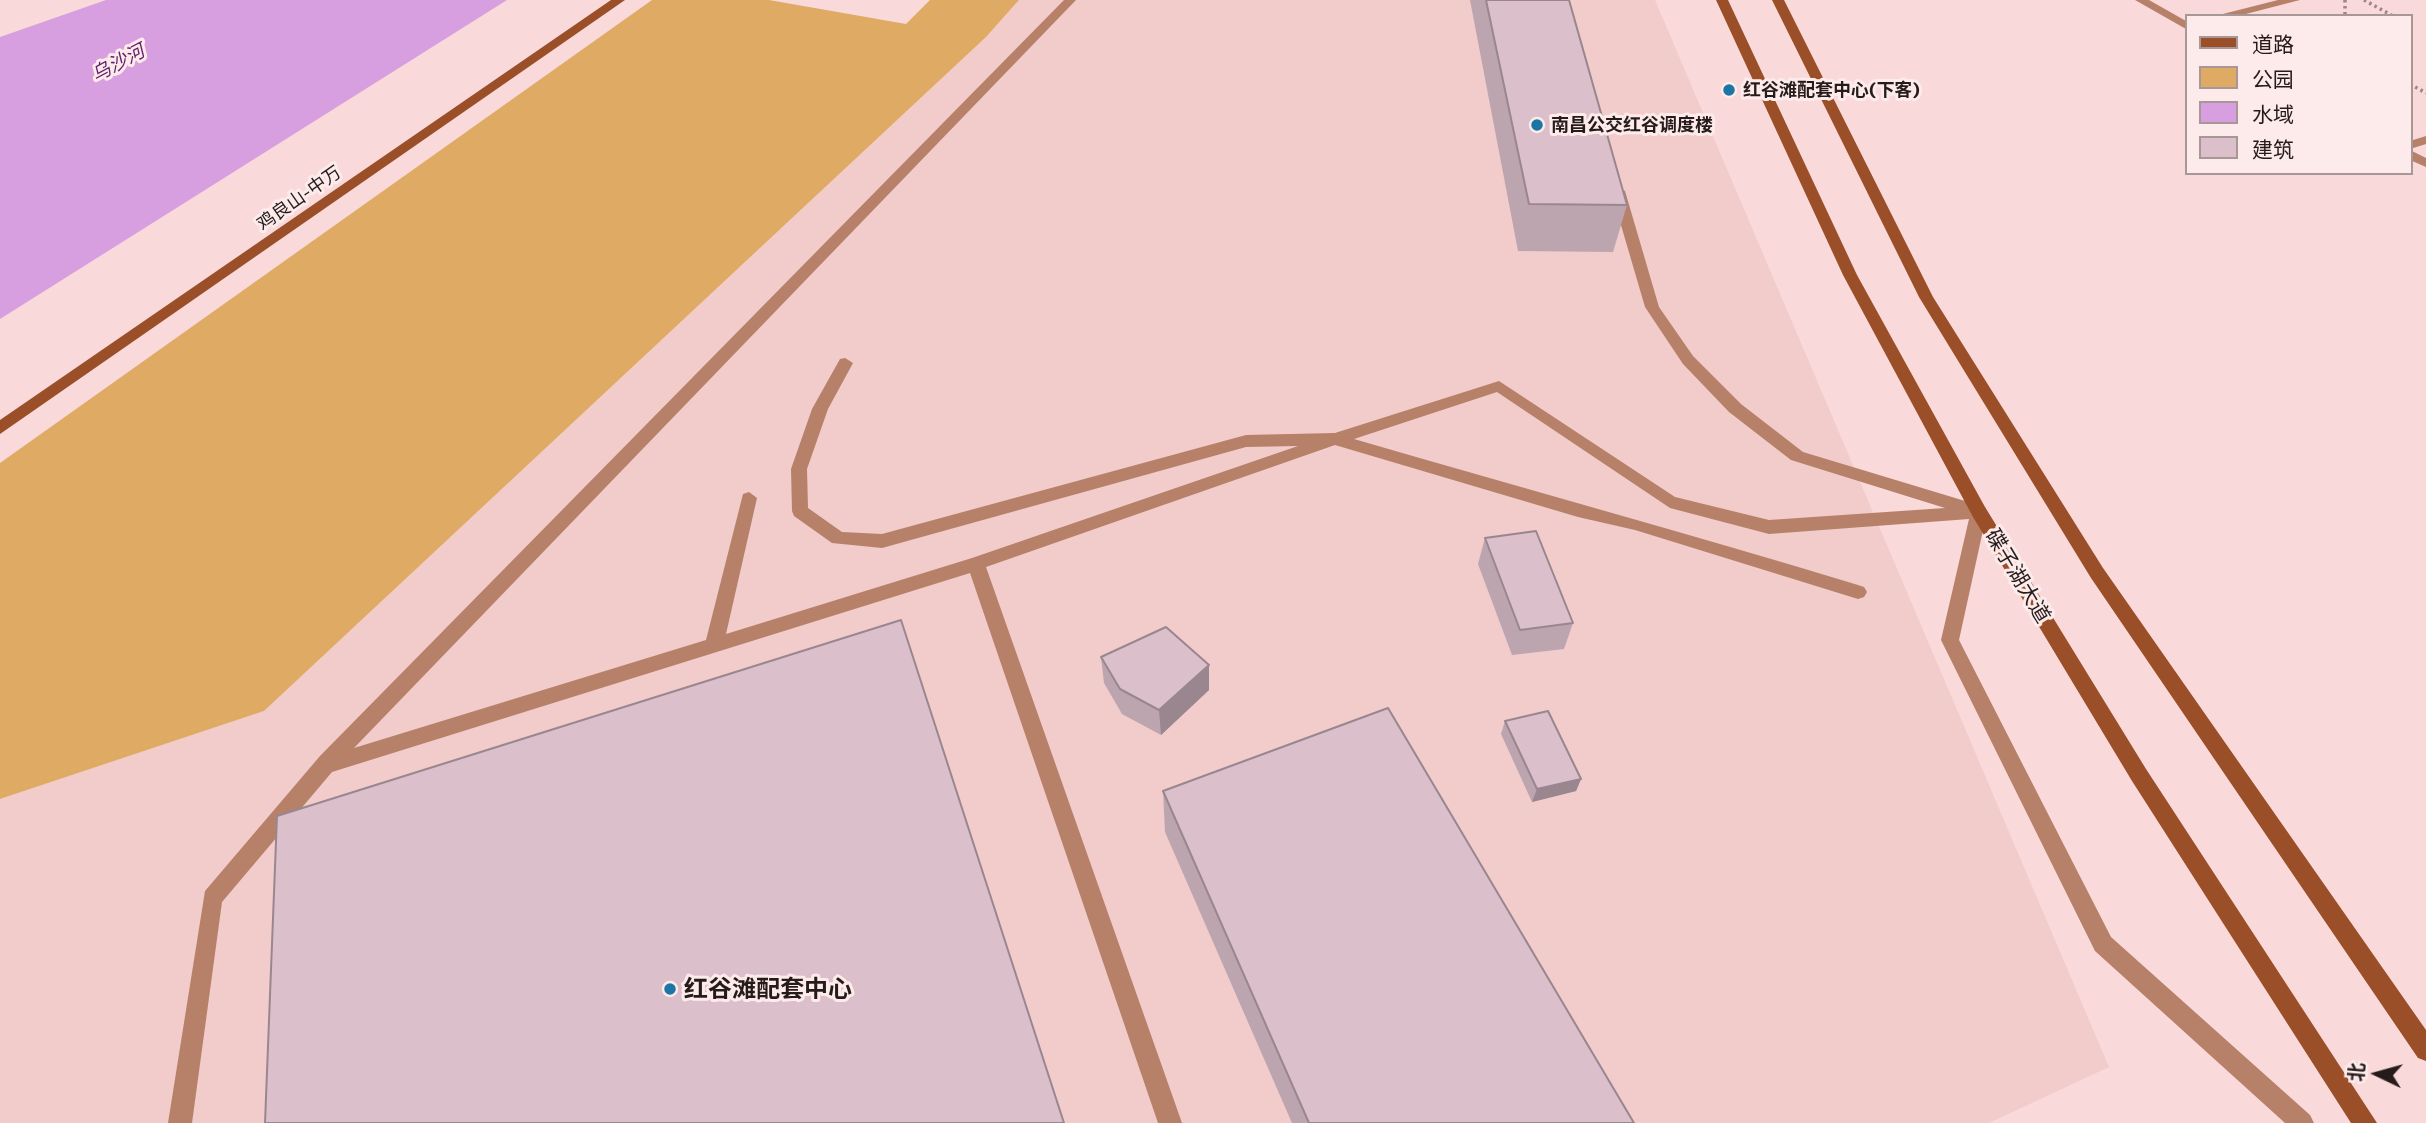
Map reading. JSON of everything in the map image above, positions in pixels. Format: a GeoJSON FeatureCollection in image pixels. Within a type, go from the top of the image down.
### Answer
{"type":"FeatureCollection","features":[{"type":"Feature","properties":{"kind":"main road","name":"鸡良山-中万"},"geometry":{"type":"LineString","coordinates":[[0,428],[619,0]]}},
{"type":"Feature","properties":{"kind":"main road","name":"碟子湖大道"},"geometry":{"type":"LineString","coordinates":[[1722,0],[1850,275],[1979,512],[2139,775],[2365,1123]]}},
{"type":"Feature","properties":{"kind":"main road"},"geometry":{"type":"LineString","coordinates":[[1778,0],[1926,297],[1947,332],[2097,573],[2426,1049]]}},
{"type":"Feature","properties":{"kind":"lane"},"geometry":{"type":"LineString","coordinates":[[180,1123],[212,898],[325,765],[1070,0]]}},
{"type":"Feature","properties":{"kind":"lane"},"geometry":{"type":"LineString","coordinates":[[2141,0],[2184,23]]}},
{"type":"Feature","properties":{"kind":"lane"},"geometry":{"type":"LineString","coordinates":[[2230,14],[2294,0]]}},
{"type":"Feature","properties":{"kind":"lane"},"geometry":{"type":"LineString","coordinates":[[1613,174],[1652,307],[1688,360],[1735,408],[1797,456],[1979,512]]}},
{"type":"Feature","properties":{"kind":"lane"},"geometry":{"type":"LineString","coordinates":[[845,363],[820,409],[799,469],[800,511],[838,538],[882,541],[1246,441],[1335,439],[1578,511],[1635,524],[1858,592]]}},
{"type":"Feature","properties":{"kind":"lane"},"geometry":{"type":"LineString","coordinates":[[325,765],[976,564],[1335,439],[1499,386],[1670,502],[1769,527],[1979,512]]}},
{"type":"Feature","properties":{"kind":"lane"},"geometry":{"type":"LineString","coordinates":[[714,645],[749,498]]}},
{"type":"Feature","properties":{"kind":"lane"},"geometry":{"type":"LineString","coordinates":[[1979,512],[1950,640],[2103,944],[2302,1123]]}},
{"type":"Feature","properties":{"kind":"lane"},"geometry":{"type":"LineString","coordinates":[[976,564],[1170,1123]]}},
{"type":"Feature","properties":{"kind":"path"},"geometry":{"type":"LineString","coordinates":[[2364,0],[2389,14]]}},
{"type":"Feature","properties":{"kind":"shaded area","name":"红谷滩配套中心"},"geometry":{"type":"Polygon","coordinates":[[[1019,0],[1655,0],[2109,1067],[1989,1123],[0,1123],[0,799],[264,711],[986,37],[1019,0]]]}},
{"type":"Feature","properties":{"kind":"green space"},"geometry":{"type":"Polygon","coordinates":[[[652,0],[769,0],[906,24],[930,0],[1019,0],[986,37],[264,711],[0,799],[0,463],[652,0]]]}},
{"type":"Feature","properties":{"kind":"water","name":"乌沙河"},"geometry":{"type":"Polygon","coordinates":[[[106,0],[507,0],[0,319],[0,37],[106,0]]]}},
{"type":"Feature","properties":{"kind":"building","name":"南昌公交红谷调度楼"},"geometry":{"type":"Polygon","coordinates":[[[1486,0],[1569,0],[1627,205],[1529,204],[1486,0]]]}},
{"type":"Feature","properties":{"kind":"building"},"geometry":{"type":"Polygon","coordinates":[[[1536,531],[1573,623],[1520,630],[1485,538],[1536,531]]]}},
{"type":"Feature","properties":{"kind":"building","name":"红谷滩配套中心"},"geometry":{"type":"Polygon","coordinates":[[[901,620],[1064,1123],[265,1123],[277,816],[901,620]]]}},
{"type":"Feature","properties":{"kind":"building"},"geometry":{"type":"Polygon","coordinates":[[[1166,627],[1209,665],[1159,710],[1120,689],[1101,657],[1166,627]]]}},
{"type":"Feature","properties":{"kind":"building"},"geometry":{"type":"Polygon","coordinates":[[[1388,708],[1634,1123],[1309,1123],[1163,791],[1388,708]]]}},
{"type":"Feature","properties":{"kind":"building"},"geometry":{"type":"Polygon","coordinates":[[[1548,711],[1581,779],[1537,789],[1505,721],[1548,711]]]}},
{"type":"Feature","properties":{"kind":"place","name":"红谷滩配套中心(下客)"},"geometry":{"type":"Point","coordinates":[1729,90]}},
{"type":"Feature","properties":{"kind":"place","name":"南昌公交红谷调度楼"},"geometry":{"type":"Point","coordinates":[1537,125]}},
{"type":"Feature","properties":{"kind":"place","name":"红谷滩配套中心"},"geometry":{"type":"Point","coordinates":[670,989]}}]}
